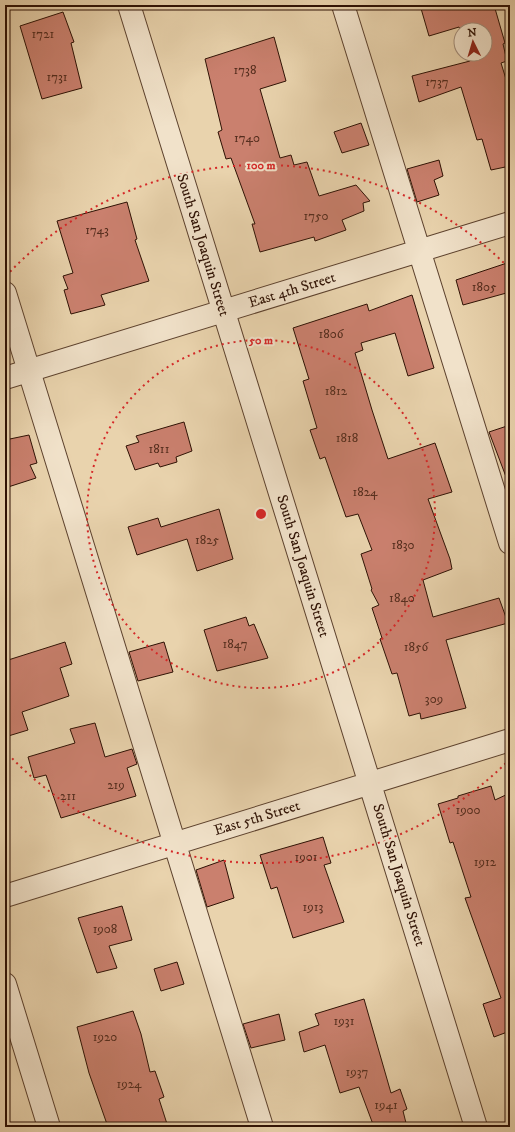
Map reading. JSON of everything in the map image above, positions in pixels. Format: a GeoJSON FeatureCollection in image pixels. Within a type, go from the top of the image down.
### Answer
{"type":"FeatureCollection","features":[{"type":"Feature","properties":{"kind":"street","name":"South San Joaquin Street"},"geometry":{"type":"LineString","coordinates":[[129,5],[371,783],[476,1127]]}},
{"type":"Feature","properties":{"kind":"street"},"geometry":{"type":"LineString","coordinates":[[343,5],[510,543]]}},
{"type":"Feature","properties":{"kind":"street","name":"East 4th Street"},"geometry":{"type":"LineString","coordinates":[[5,378],[510,223]]}},
{"type":"Feature","properties":{"kind":"street"},"geometry":{"type":"LineString","coordinates":[[5,293],[262,1127]]}},
{"type":"Feature","properties":{"kind":"street","name":"East 5th Street"},"geometry":{"type":"LineString","coordinates":[[5,896],[510,740]]}},
{"type":"Feature","properties":{"kind":"street"},"geometry":{"type":"LineString","coordinates":[[5,984],[49,1127]]}},
{"type":"Feature","properties":{"kind":"building"},"geometry":{"type":"Polygon","coordinates":[[[420,5],[494,5],[505,43],[503,44],[507,61],[501,63],[510,92],[510,166],[491,170],[482,139],[477,140],[461,87],[419,102],[412,76],[466,62],[493,62],[493,22],[453,22],[453,29],[429,36],[420,5]]]}},
{"type":"Feature","properties":{"kind":"building"},"geometry":{"type":"Polygon","coordinates":[[[63,12],[74,42],[71,43],[82,88],[42,99],[20,26],[63,12]]]}},
{"type":"Feature","properties":{"kind":"building"},"geometry":{"type":"Polygon","coordinates":[[[274,37],[286,81],[260,89],[280,158],[291,155],[294,165],[307,162],[319,196],[356,185],[370,201],[363,203],[364,211],[342,220],[346,230],[315,241],[314,237],[260,252],[252,224],[255,224],[231,158],[226,159],[218,132],[222,130],[205,59],[274,37]]]}},
{"type":"Feature","properties":{"kind":"building"},"geometry":{"type":"Polygon","coordinates":[[[361,123],[369,145],[342,153],[334,132],[361,123]]]}},
{"type":"Feature","properties":{"kind":"building"},"geometry":{"type":"Polygon","coordinates":[[[439,160],[443,176],[434,180],[439,195],[417,202],[407,169],[439,160]]]}},
{"type":"Feature","properties":{"kind":"building"},"geometry":{"type":"Polygon","coordinates":[[[127,202],[137,239],[135,240],[149,281],[101,295],[105,305],[71,314],[64,290],[68,289],[63,276],[73,273],[57,221],[127,202]]]}},
{"type":"Feature","properties":{"kind":"building"},"geometry":{"type":"Polygon","coordinates":[[[510,262],[510,292],[463,305],[456,280],[510,262]]]}},
{"type":"Feature","properties":{"kind":"building"},"geometry":{"type":"Polygon","coordinates":[[[412,295],[434,368],[408,376],[395,333],[361,343],[363,350],[355,353],[388,459],[435,443],[452,492],[428,499],[450,559],[452,569],[423,580],[433,617],[499,598],[508,623],[446,640],[466,708],[421,719],[420,713],[409,716],[397,673],[392,674],[380,639],[382,638],[372,608],[379,605],[371,590],[372,589],[361,554],[372,550],[358,514],[346,517],[325,457],[320,459],[310,430],[317,428],[303,381],[309,379],[293,328],[367,304],[369,311],[412,295]]]}},
{"type":"Feature","properties":{"kind":"building"},"geometry":{"type":"Polygon","coordinates":[[[184,422],[192,451],[176,457],[177,462],[160,467],[158,463],[135,470],[126,446],[139,442],[136,436],[184,422]]]}},
{"type":"Feature","properties":{"kind":"building"},"geometry":{"type":"Polygon","coordinates":[[[510,425],[510,482],[508,482],[489,432],[510,425]]]}},
{"type":"Feature","properties":{"kind":"building"},"geometry":{"type":"Polygon","coordinates":[[[29,435],[37,463],[30,465],[36,478],[5,488],[5,440],[29,435]]]}},
{"type":"Feature","properties":{"kind":"building"},"geometry":{"type":"Polygon","coordinates":[[[219,509],[233,559],[197,571],[187,539],[137,555],[128,527],[158,518],[161,527],[219,509]]]}},
{"type":"Feature","properties":{"kind":"building"},"geometry":{"type":"Polygon","coordinates":[[[246,617],[249,626],[254,624],[268,658],[217,671],[204,630],[246,617]]]}},
{"type":"Feature","properties":{"kind":"building"},"geometry":{"type":"Polygon","coordinates":[[[65,642],[72,664],[60,668],[69,696],[22,712],[28,730],[5,737],[5,661],[65,642]]]}},
{"type":"Feature","properties":{"kind":"building"},"geometry":{"type":"Polygon","coordinates":[[[164,642],[173,672],[138,681],[129,652],[164,642]]]}},
{"type":"Feature","properties":{"kind":"building"},"geometry":{"type":"Polygon","coordinates":[[[95,723],[105,757],[132,749],[137,764],[127,768],[136,796],[61,818],[46,775],[34,778],[28,757],[75,743],[70,729],[95,723]]]}},
{"type":"Feature","properties":{"kind":"building"},"geometry":{"type":"Polygon","coordinates":[[[491,786],[495,800],[510,793],[510,1031],[494,1037],[483,1004],[501,998],[465,898],[471,897],[453,842],[450,843],[438,804],[491,786]]]}},
{"type":"Feature","properties":{"kind":"building"},"geometry":{"type":"Polygon","coordinates":[[[323,837],[331,863],[324,865],[344,922],[293,938],[277,887],[271,889],[260,855],[323,837]]]}},
{"type":"Feature","properties":{"kind":"building"},"geometry":{"type":"Polygon","coordinates":[[[224,860],[234,898],[207,907],[196,870],[224,860]]]}},
{"type":"Feature","properties":{"kind":"building"},"geometry":{"type":"Polygon","coordinates":[[[122,906],[132,940],[109,946],[117,968],[97,973],[78,918],[122,906]]]}},
{"type":"Feature","properties":{"kind":"building"},"geometry":{"type":"Polygon","coordinates":[[[177,962],[184,984],[161,991],[154,969],[177,962]]]}},
{"type":"Feature","properties":{"kind":"building"},"geometry":{"type":"Polygon","coordinates":[[[364,999],[391,1093],[400,1089],[407,1109],[403,1111],[406,1123],[396,1127],[374,1127],[359,1087],[340,1093],[325,1045],[304,1052],[299,1032],[319,1025],[315,1014],[364,999]]]}},
{"type":"Feature","properties":{"kind":"building"},"geometry":{"type":"Polygon","coordinates":[[[133,1011],[141,1034],[150,1072],[155,1071],[164,1097],[159,1099],[168,1127],[108,1127],[89,1073],[77,1027],[133,1011]]]}},
{"type":"Feature","properties":{"kind":"building"},"geometry":{"type":"Polygon","coordinates":[[[279,1014],[285,1040],[251,1048],[243,1024],[279,1014]]]}}]}
